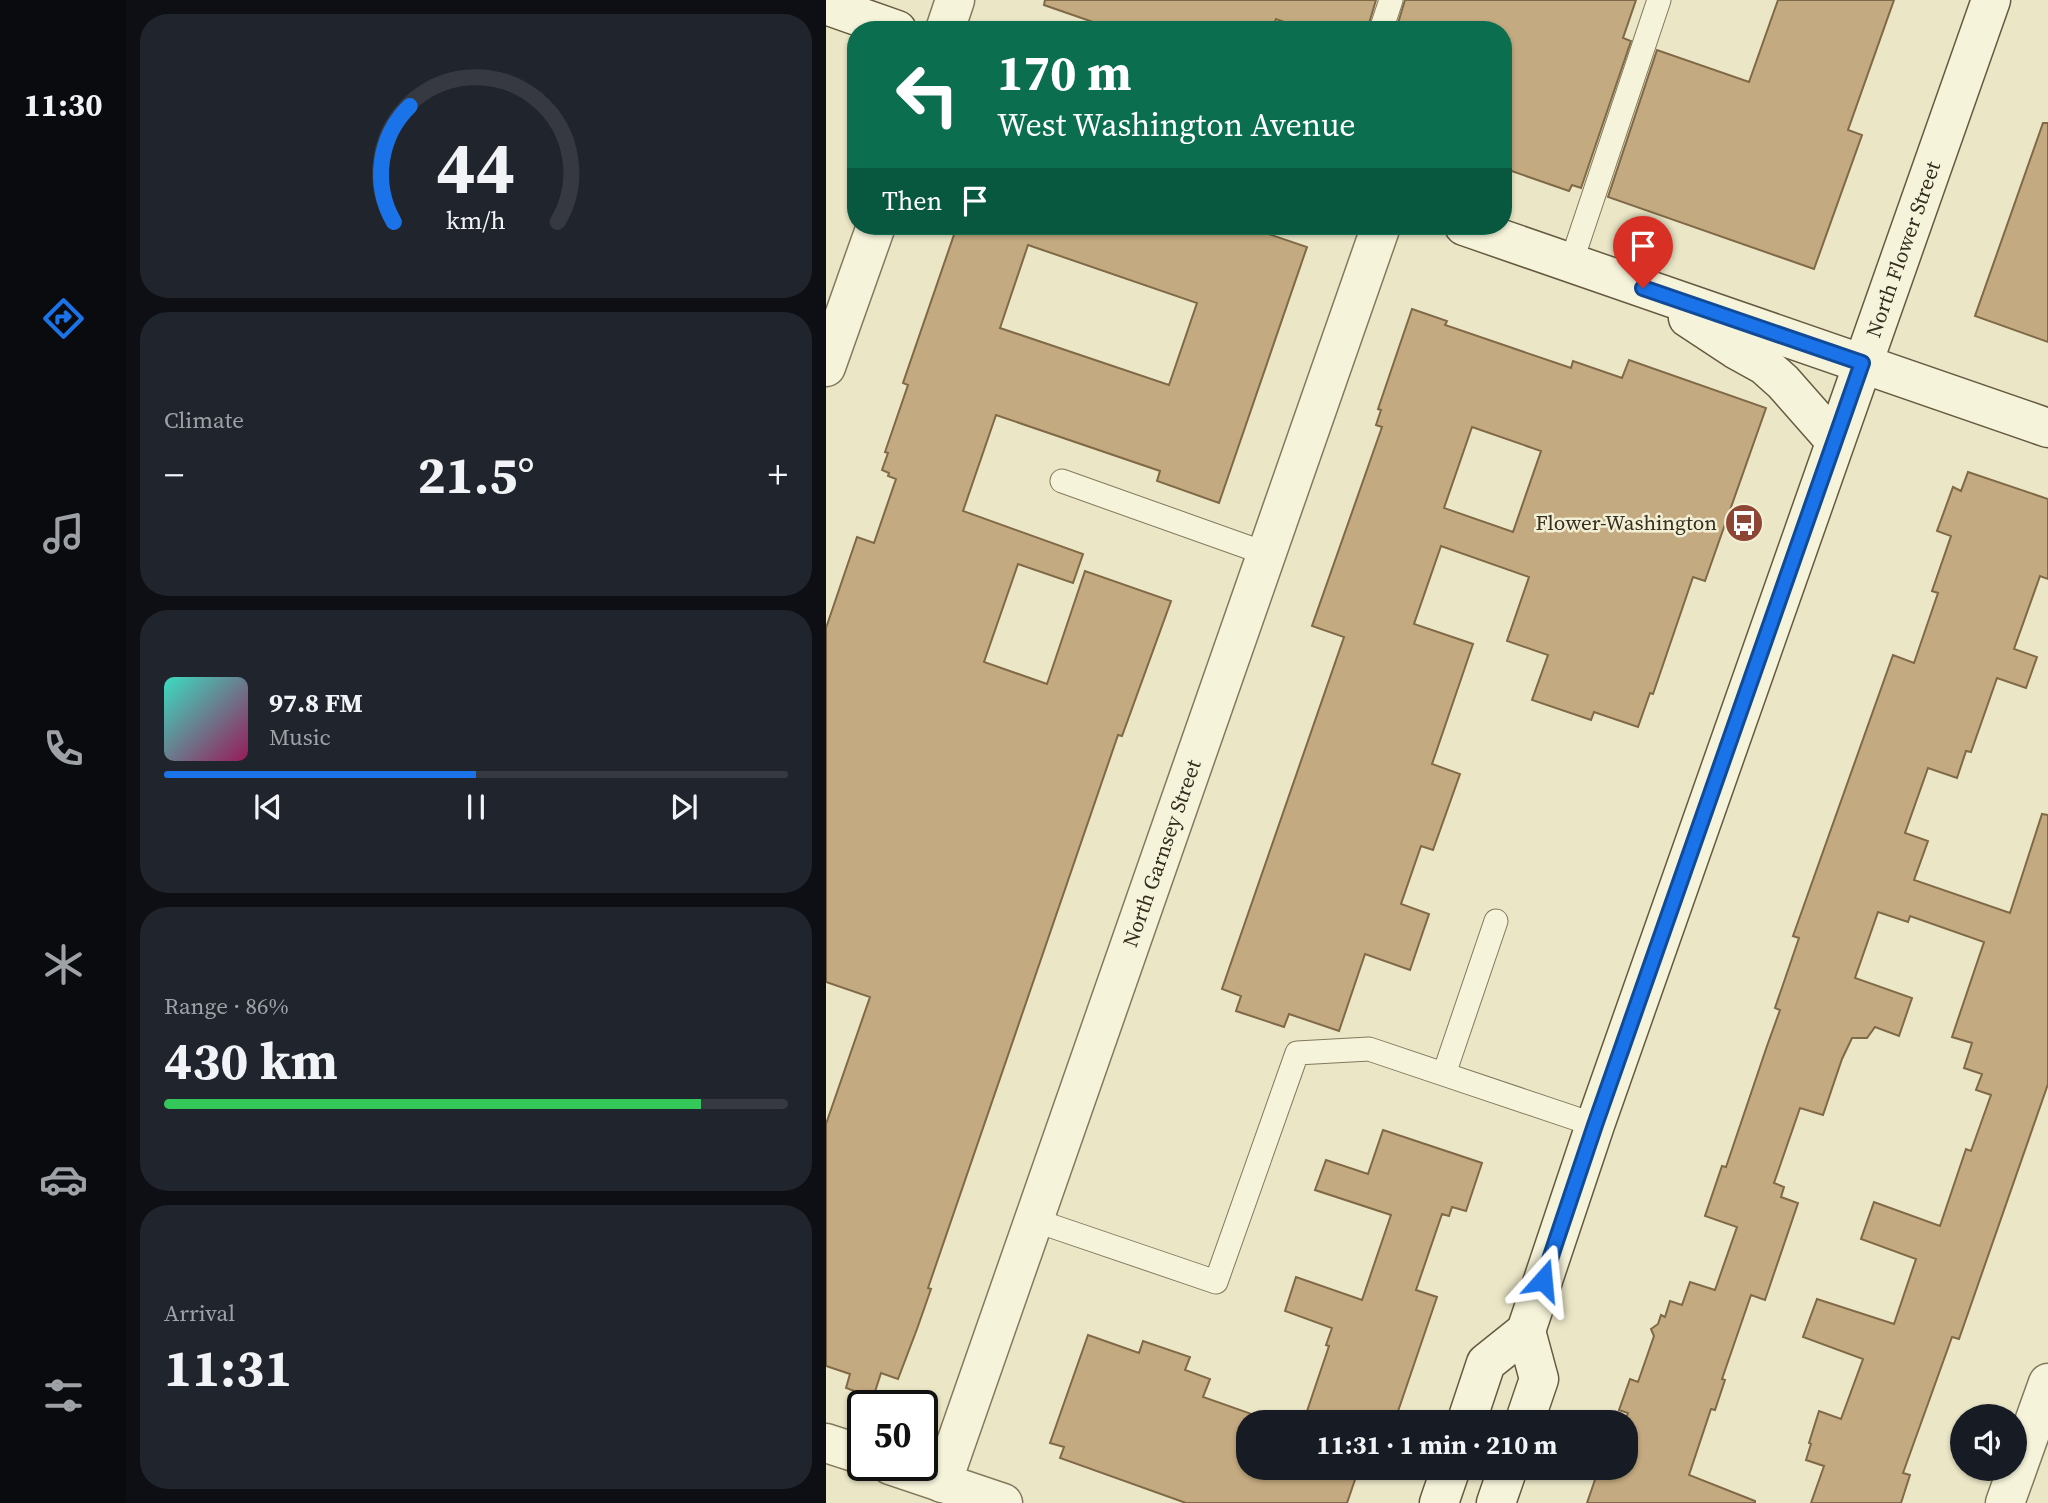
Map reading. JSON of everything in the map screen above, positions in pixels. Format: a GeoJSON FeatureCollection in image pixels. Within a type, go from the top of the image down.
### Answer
{"type":"FeatureCollection","features":[{"type":"Feature","properties":{"kind":"street"},"geometry":{"type":"LineString","coordinates":[[948,21],[955,0]]}},
{"type":"Feature","properties":{"kind":"street","name":"North Flower Street"},"geometry":{"type":"LineString","coordinates":[[1526,1331],[1595,1125],[1991,0]]}},
{"type":"Feature","properties":{"kind":"street"},"geometry":{"type":"LineString","coordinates":[[826,5],[871,21]]}},
{"type":"Feature","properties":{"kind":"street"},"geometry":{"type":"LineString","coordinates":[[826,367],[873,235]]}},
{"type":"Feature","properties":{"kind":"street","name":"North Garnsey Street"},"geometry":{"type":"LineString","coordinates":[[918,1482],[1034,1220],[1378,235]]}},
{"type":"Feature","properties":{"kind":"street"},"geometry":{"type":"LineString","coordinates":[[1490,235],[2048,428]]}},
{"type":"Feature","properties":{"kind":"street"},"geometry":{"type":"LineString","coordinates":[[1643,288],[1764,365],[1783,382],[1835,441]]}},
{"type":"Feature","properties":{"kind":"street"},"geometry":{"type":"LineString","coordinates":[[1470,1410],[1486,1363],[1526,1331],[1539,1378],[1528,1410]]}},
{"type":"Feature","properties":{"kind":"street"},"geometry":{"type":"LineString","coordinates":[[2004,1503],[2048,1383]]}},
{"type":"Feature","properties":{"kind":"street"},"geometry":{"type":"LineString","coordinates":[[826,1443],[847,1450]]}},
{"type":"Feature","properties":{"kind":"street"},"geometry":{"type":"LineString","coordinates":[[1439,1503],[1447,1480]]}},
{"type":"Feature","properties":{"kind":"street"},"geometry":{"type":"LineString","coordinates":[[1496,1503],[1504,1480]]}},
{"type":"Feature","properties":{"kind":"street"},"geometry":{"type":"LineString","coordinates":[[918,1482],[1003,1503]]}},
{"type":"Feature","properties":{"kind":"lane"},"geometry":{"type":"LineString","coordinates":[[1384,21],[1391,0]]}},
{"type":"Feature","properties":{"kind":"lane"},"geometry":{"type":"LineString","coordinates":[[1571,263],[1658,0]]}},
{"type":"Feature","properties":{"kind":"lane"},"geometry":{"type":"LineString","coordinates":[[1062,481],[1267,554]]}},
{"type":"Feature","properties":{"kind":"lane"},"geometry":{"type":"LineString","coordinates":[[1444,1074],[1496,921]]}},
{"type":"Feature","properties":{"kind":"lane"},"geometry":{"type":"LineString","coordinates":[[1034,1220],[1216,1282],[1297,1053],[1369,1049],[1595,1125]]}},
{"type":"Feature","properties":{"kind":"building"},"geometry":{"type":"Polygon","coordinates":[[[1045,0],[1376,0],[1370,21],[1090,21],[1044,5],[1045,0]]]}},
{"type":"Feature","properties":{"kind":"building"},"geometry":{"type":"Polygon","coordinates":[[[1405,0],[1636,0],[1623,38],[1631,41],[1581,188],[1572,185],[1569,191],[1512,171],[1512,21],[1399,21],[1405,0]]]}},
{"type":"Feature","properties":{"kind":"building"},"geometry":{"type":"Polygon","coordinates":[[[1778,0],[1894,0],[1848,130],[1862,135],[1814,269],[1608,197],[1657,50],[1749,82],[1778,0]]]}},
{"type":"Feature","properties":{"kind":"building"},"geometry":{"type":"Polygon","coordinates":[[[2043,123],[2048,123],[2048,342],[1975,316],[2043,123]]]}},
{"type":"Feature","properties":{"kind":"building"},"geometry":{"type":"Polygon","coordinates":[[[954,235],[1272,235],[1307,247],[1219,503],[1157,481],[1160,471],[996,415],[963,511],[1083,554],[1073,583],[1018,564],[984,662],[1047,684],[1085,571],[1171,601],[1122,736],[1118,735],[928,1288],[931,1289],[898,1379],[881,1373],[876,1390],[851,1390],[846,1388],[850,1374],[826,1366],[826,1124],[870,997],[826,982],[826,628],[857,537],[874,543],[896,479],[882,470],[888,453],[885,452],[908,385],[903,383],[954,235]],[[1028,245],[1000,328],[1169,385],[1197,303],[1028,245]]]}},
{"type":"Feature","properties":{"kind":"building"},"geometry":{"type":"Polygon","coordinates":[[[1412,309],[1447,321],[1445,325],[1571,368],[1573,361],[1622,378],[1629,360],[1766,408],[1705,581],[1693,577],[1653,694],[1650,693],[1638,727],[1594,712],[1591,720],[1532,700],[1548,655],[1507,641],[1529,577],[1441,546],[1414,624],[1473,644],[1432,764],[1460,774],[1433,850],[1421,846],[1401,904],[1429,914],[1410,970],[1365,954],[1339,1031],[1289,1014],[1284,1027],[1236,1011],[1241,996],[1222,989],[1344,637],[1312,626],[1382,427],[1376,425],[1381,410],[1378,409],[1412,309]],[[1472,427],[1444,508],[1513,532],[1541,451],[1472,427]]]}},
{"type":"Feature","properties":{"kind":"building"},"geometry":{"type":"Polygon","coordinates":[[[1968,472],[2048,499],[2048,579],[2040,576],[2014,649],[2037,657],[2026,688],[1997,678],[1971,752],[1966,751],[1957,778],[1928,768],[1905,833],[1928,841],[1914,880],[2010,913],[2042,814],[2048,815],[2048,1084],[1959,1339],[1952,1337],[1903,1473],[1910,1475],[1901,1503],[1811,1503],[1824,1466],[1806,1460],[1819,1411],[1841,1419],[1863,1359],[1803,1337],[1817,1299],[1894,1324],[1916,1259],[1861,1239],[1874,1202],[1940,1226],[1966,1149],[1971,1151],[1991,1095],[1976,1090],[1982,1074],[1964,1068],[1972,1043],[1952,1037],[1984,942],[1910,916],[1908,922],[1878,912],[1855,978],[1912,998],[1899,1036],[1875,1027],[1867,1038],[1852,1038],[1823,1115],[1800,1108],[1774,1183],[1784,1187],[1781,1197],[1798,1203],[1765,1300],[1751,1295],[1722,1379],[1725,1380],[1715,1410],[1711,1409],[1689,1475],[1755,1503],[1587,1503],[1595,1480],[1638,1480],[1638,1410],[1619,1410],[1630,1379],[1638,1382],[1654,1336],[1651,1329],[1658,1324],[1661,1315],[1665,1317],[1670,1301],[1682,1305],[1690,1282],[1715,1290],[1737,1227],[1705,1216],[1722,1166],[1726,1167],[1780,1010],[1775,1008],[1799,938],[1793,936],[1893,655],[1914,663],[1938,593],[1932,591],[1951,536],[1937,531],[1953,487],[1961,491],[1968,472]]]}},
{"type":"Feature","properties":{"kind":"building"},"geometry":{"type":"Polygon","coordinates":[[[1383,1130],[1482,1163],[1466,1211],[1452,1207],[1449,1216],[1442,1214],[1416,1290],[1437,1297],[1398,1410],[1307,1410],[1329,1346],[1326,1345],[1332,1328],[1285,1311],[1296,1277],[1362,1300],[1391,1215],[1315,1190],[1326,1160],[1368,1174],[1383,1130]]]}},
{"type":"Feature","properties":{"kind":"building"},"geometry":{"type":"Polygon","coordinates":[[[1088,1335],[1139,1353],[1143,1341],[1190,1357],[1185,1370],[1210,1379],[1203,1397],[1240,1410],[1236,1410],[1236,1480],[1355,1480],[1347,1503],[1186,1503],[1060,1458],[1064,1447],[1050,1443],[1088,1335]]]}},
{"type":"Feature","properties":{"kind":"place","name":"Flower-Washington"},"geometry":{"type":"Point","coordinates":[1744,523]}},
{"type":"Feature","properties":{"kind":"route"},"geometry":{"type":"LineString","coordinates":[[1543,1280],[1862,363],[1643,288]]}}]}
